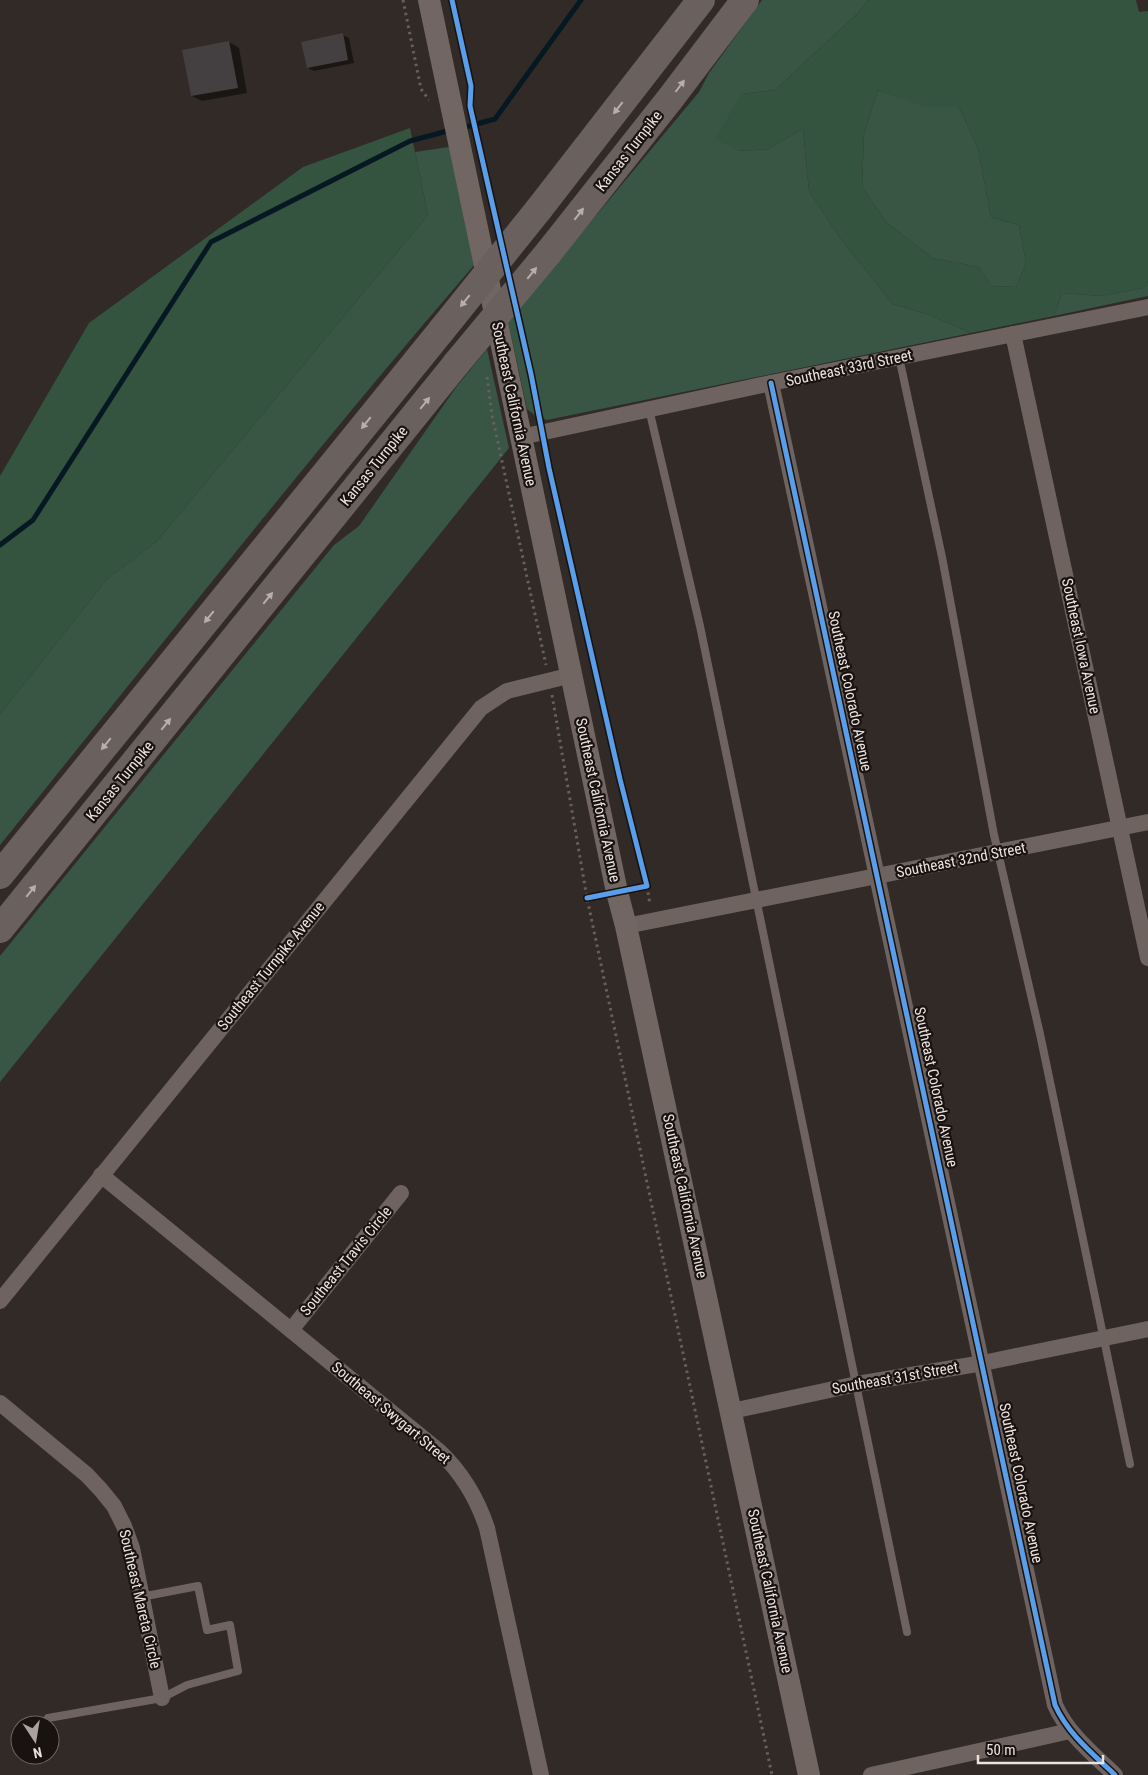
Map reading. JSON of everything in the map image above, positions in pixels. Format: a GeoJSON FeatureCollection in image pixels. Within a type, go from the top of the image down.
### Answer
{"type":"FeatureCollection","features":[{"type":"Feature","properties":{"kind":"highway"},"geometry":{"type":"LineString","coordinates":[[0,875],[539,209],[701,0]]}},
{"type":"Feature","properties":{"kind":"highway","name":"Kansas Turnpike"},"geometry":{"type":"LineString","coordinates":[[0,929],[456,364],[549,252],[745,0]]}},
{"type":"Feature","properties":{"kind":"main road","name":"Southeast California Avenue"},"geometry":{"type":"LineString","coordinates":[[429,0],[439,97],[466,172],[617,892],[732,1411],[809,1775]]}},
{"type":"Feature","properties":{"kind":"street","name":"Southeast 33rd Street"},"geometry":{"type":"LineString","coordinates":[[521,437],[899,357],[1148,307]]}},
{"type":"Feature","properties":{"kind":"street","name":"Southeast Iowa Avenue"},"geometry":{"type":"LineString","coordinates":[[1013,334],[1148,958]]}},
{"type":"Feature","properties":{"kind":"street","name":"Southeast Colorado Avenue"},"geometry":{"type":"LineString","coordinates":[[771,384],[1054,1697],[1061,1718],[1070,1731],[1115,1775]]}},
{"type":"Feature","properties":{"kind":"street","name":"Southeast Turnpike Avenue"},"geometry":{"type":"LineString","coordinates":[[0,1301],[481,708],[507,691],[572,675]]}},
{"type":"Feature","properties":{"kind":"street","name":"Southeast 32nd Street"},"geometry":{"type":"LineString","coordinates":[[626,926],[1148,822]]}},
{"type":"Feature","properties":{"kind":"street","name":"Southeast Swygart Street"},"geometry":{"type":"LineString","coordinates":[[101,1175],[440,1452],[460,1473],[479,1504],[487,1528],[541,1775]]}},
{"type":"Feature","properties":{"kind":"street","name":"Southeast Travis Circle"},"geometry":{"type":"LineString","coordinates":[[291,1330],[401,1193]]}},
{"type":"Feature","properties":{"kind":"street","name":"Southeast 31st Street"},"geometry":{"type":"LineString","coordinates":[[732,1411],[857,1384],[982,1363],[1148,1330]]}},
{"type":"Feature","properties":{"kind":"street","name":"Southeast Mareta Circle"},"geometry":{"type":"LineString","coordinates":[[0,1403],[87,1475],[114,1506],[132,1548],[162,1698]]}},
{"type":"Feature","properties":{"kind":"street"},"geometry":{"type":"LineString","coordinates":[[871,1775],[1070,1731]]}},
{"type":"Feature","properties":{"kind":"lane"},"geometry":{"type":"LineString","coordinates":[[899,357],[942,557],[999,852],[1040,1034],[1130,1464]]}},
{"type":"Feature","properties":{"kind":"lane"},"geometry":{"type":"LineString","coordinates":[[649,409],[700,626],[907,1632]]}},
{"type":"Feature","properties":{"kind":"lane"},"geometry":{"type":"LineString","coordinates":[[60,1716],[162,1698],[187,1684],[238,1671],[230,1625],[207,1630],[198,1586],[142,1596]]}},
{"type":"Feature","properties":{"kind":"path"},"geometry":{"type":"LineString","coordinates":[[403,0],[421,89],[439,97]]}},
{"type":"Feature","properties":{"kind":"path"},"geometry":{"type":"LineString","coordinates":[[486,374],[492,415],[550,680],[587,898],[772,1775]]}},
{"type":"Feature","properties":{"kind":"path"},"geometry":{"type":"LineString","coordinates":[[587,898],[646,886],[645,878]]}},
{"type":"Feature","properties":{"kind":"green space"},"geometry":{"type":"Polygon","coordinates":[[[762,0],[868,0],[859,12],[775,90],[741,94],[739,151],[768,149],[803,129],[809,191],[840,238],[893,304],[930,315],[971,333],[547,420],[536,416],[527,409],[508,321],[699,92],[709,73],[762,0]]]}},
{"type":"Feature","properties":{"kind":"green space"},"geometry":{"type":"Polygon","coordinates":[[[868,0],[1136,0],[1139,12],[1148,11],[1148,282],[1143,288],[1101,296],[1062,293],[1054,316],[971,333],[930,315],[893,304],[840,238],[809,191],[803,129],[768,149],[739,151],[715,139],[741,94],[775,90],[859,12],[868,0]],[[878,90],[864,134],[862,187],[886,222],[932,258],[979,267],[991,286],[1016,287],[1026,263],[1019,225],[991,217],[978,149],[959,106],[927,107],[878,90]]]}},
{"type":"Feature","properties":{"kind":"green space"},"geometry":{"type":"Polygon","coordinates":[[[878,90],[927,106],[959,106],[978,149],[991,217],[1019,225],[1026,263],[1016,287],[991,286],[979,267],[932,258],[886,222],[862,187],[864,134],[878,90]]]}},
{"type":"Feature","properties":{"kind":"green space"},"geometry":{"type":"Polygon","coordinates":[[[410,128],[428,215],[157,541],[107,579],[0,714],[0,476],[89,323],[303,167],[410,128]]]}},
{"type":"Feature","properties":{"kind":"green space"},"geometry":{"type":"Polygon","coordinates":[[[449,147],[475,264],[294,480],[0,845],[0,714],[107,579],[157,541],[428,215],[415,152],[449,147]]]}},
{"type":"Feature","properties":{"kind":"green space"},"geometry":{"type":"Polygon","coordinates":[[[1148,282],[1148,296],[1054,316],[1062,293],[1101,296],[1143,288],[1148,282]]]}},
{"type":"Feature","properties":{"kind":"green space"},"geometry":{"type":"Polygon","coordinates":[[[487,349],[509,448],[0,1082],[0,956],[334,545],[359,526],[457,386],[487,349]]]}},
{"type":"Feature","properties":{"kind":"building"},"geometry":{"type":"Polygon","coordinates":[[[343,33],[348,60],[307,68],[301,42],[343,33]]]}},
{"type":"Feature","properties":{"kind":"building"},"geometry":{"type":"Polygon","coordinates":[[[229,41],[238,88],[191,96],[182,50],[229,41]]]}},
{"type":"Feature","properties":{"kind":"waterway"},"geometry":{"type":"LineString","coordinates":[[462,128],[495,119],[581,0]]}},
{"type":"Feature","properties":{"kind":"waterway"},"geometry":{"type":"LineString","coordinates":[[0,545],[33,520],[211,242],[410,141],[451,130]]}},
{"type":"Feature","properties":{"kind":"cycle path"},"geometry":{"type":"LineString","coordinates":[[452,0],[471,86],[470,106],[531,374],[549,468],[620,779],[647,886],[587,898]]}},
{"type":"Feature","properties":{"kind":"cycle path"},"geometry":{"type":"LineString","coordinates":[[771,383],[1055,1705],[1074,1734],[1115,1775]]}}]}
